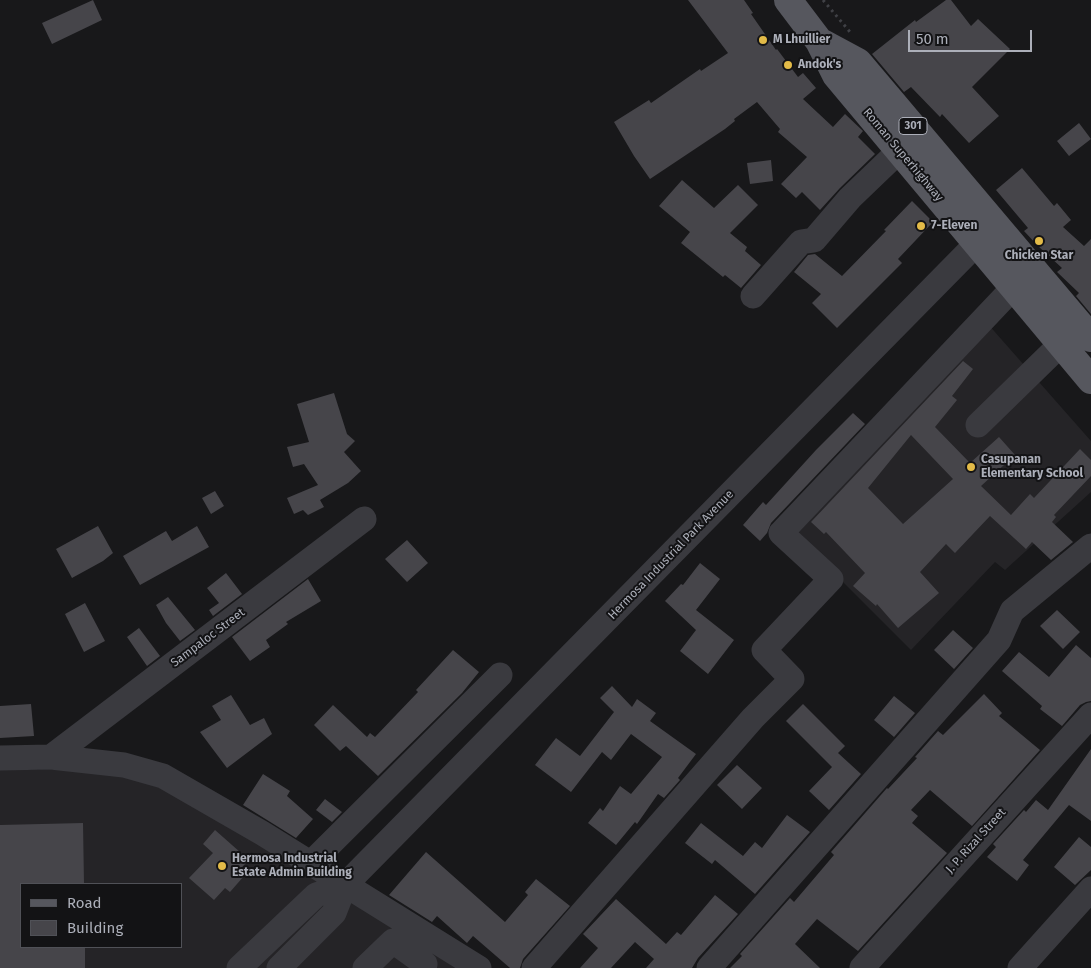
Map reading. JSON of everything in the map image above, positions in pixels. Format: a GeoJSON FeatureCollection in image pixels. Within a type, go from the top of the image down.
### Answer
{"type":"FeatureCollection","features":[{"type":"Feature","properties":{"kind":"main road","name":"Roman Superhighway"},"geometry":{"type":"LineString","coordinates":[[788,0],[819,41],[836,75],[1091,380]]}},
{"type":"Feature","properties":{"kind":"main road","name":"Roman Superhighway"},"geometry":{"type":"LineString","coordinates":[[819,41],[858,62],[1091,338]]}},
{"type":"Feature","properties":{"kind":"street"},"geometry":{"type":"LineString","coordinates":[[753,296],[801,242],[814,240],[850,198],[899,151]]}},
{"type":"Feature","properties":{"kind":"street","name":"Hermosa Industrial Park Avenue"},"geometry":{"type":"LineString","coordinates":[[345,885],[669,558],[976,242],[996,224]]}},
{"type":"Feature","properties":{"kind":"street"},"geometry":{"type":"LineString","coordinates":[[534,968],[753,718],[792,679],[764,650],[831,579],[781,532],[1014,287]]}},
{"type":"Feature","properties":{"kind":"street"},"geometry":{"type":"LineString","coordinates":[[978,425],[1061,344]]}},
{"type":"Feature","properties":{"kind":"street","name":"Sampaloc Street"},"geometry":{"type":"LineString","coordinates":[[51,757],[364,519]]}},
{"type":"Feature","properties":{"kind":"street"},"geometry":{"type":"LineString","coordinates":[[709,968],[999,640],[1012,612],[1091,546]]}},
{"type":"Feature","properties":{"kind":"street"},"geometry":{"type":"LineString","coordinates":[[311,863],[500,675]]}},
{"type":"Feature","properties":{"kind":"street","name":"J. P. Rizal Street"},"geometry":{"type":"LineString","coordinates":[[862,968],[1091,714]]}},
{"type":"Feature","properties":{"kind":"street"},"geometry":{"type":"LineString","coordinates":[[0,758],[51,757],[124,765],[164,776],[311,863],[480,968]]}},
{"type":"Feature","properties":{"kind":"street"},"geometry":{"type":"LineString","coordinates":[[239,968],[316,895],[345,885]]}},
{"type":"Feature","properties":{"kind":"street"},"geometry":{"type":"LineString","coordinates":[[279,968],[334,913],[345,885]]}},
{"type":"Feature","properties":{"kind":"street"},"geometry":{"type":"LineString","coordinates":[[1020,968],[1091,889]]}},
{"type":"Feature","properties":{"kind":"street"},"geometry":{"type":"LineString","coordinates":[[365,968],[393,942],[425,964]]}},
{"type":"Feature","properties":{"kind":"shaded area","name":"Casupanan Elementary School"},"geometry":{"type":"Polygon","coordinates":[[[987,323],[1091,441],[1091,492],[1005,570],[995,562],[911,650],[791,530],[987,323]]]}},
{"type":"Feature","properties":{"kind":"shaded area"},"geometry":{"type":"Polygon","coordinates":[[[124,769],[168,781],[462,968],[0,968],[0,770],[124,769]]]}},
{"type":"Feature","properties":{"kind":"building"},"geometry":{"type":"Polygon","coordinates":[[[93,0],[102,20],[52,44],[42,23],[93,0]]]}},
{"type":"Feature","properties":{"kind":"building"},"geometry":{"type":"Polygon","coordinates":[[[688,0],[744,0],[753,13],[751,14],[776,50],[798,77],[803,73],[816,88],[803,99],[833,127],[845,114],[863,131],[858,137],[875,154],[820,210],[802,192],[796,198],[781,184],[807,157],[778,132],[780,129],[757,102],[734,119],[735,121],[725,129],[650,179],[634,156],[614,122],[649,100],[651,103],[700,69],[701,71],[728,53],[688,0]]]}},
{"type":"Feature","properties":{"kind":"building"},"geometry":{"type":"Polygon","coordinates":[[[946,0],[951,0],[971,26],[978,19],[1010,49],[972,87],[999,116],[969,143],[942,114],[940,117],[911,87],[904,92],[872,54],[915,20],[916,22],[946,0]]]}},
{"type":"Feature","properties":{"kind":"building"},"geometry":{"type":"Polygon","coordinates":[[[1079,123],[1091,139],[1069,156],[1057,141],[1079,123]]]}},
{"type":"Feature","properties":{"kind":"building"},"geometry":{"type":"Polygon","coordinates":[[[771,160],[773,181],[750,184],[747,163],[771,160]]]}},
{"type":"Feature","properties":{"kind":"building"},"geometry":{"type":"Polygon","coordinates":[[[1022,168],[1054,206],[1057,203],[1071,220],[1063,227],[1084,246],[1091,239],[1091,314],[1076,296],[1079,293],[1057,272],[1062,268],[1024,231],[1028,228],[996,190],[1022,168]]]}},
{"type":"Feature","properties":{"kind":"building"},"geometry":{"type":"Polygon","coordinates":[[[682,180],[714,208],[738,185],[758,205],[730,233],[747,247],[745,251],[761,265],[741,288],[725,275],[723,277],[681,243],[690,232],[659,206],[682,180]]]}},
{"type":"Feature","properties":{"kind":"building"},"geometry":{"type":"Polygon","coordinates":[[[912,201],[933,222],[898,259],[902,263],[837,328],[812,303],[821,294],[794,272],[808,255],[815,254],[842,276],[912,201]]]}},
{"type":"Feature","properties":{"kind":"building"},"geometry":{"type":"Polygon","coordinates":[[[963,361],[973,369],[952,396],[957,400],[935,427],[970,463],[999,437],[1015,455],[981,486],[1011,515],[1030,494],[1034,498],[1080,449],[1091,460],[1091,476],[1054,515],[1056,517],[1052,522],[1073,542],[1051,560],[1032,542],[1026,549],[990,516],[955,553],[946,544],[920,572],[939,593],[898,628],[877,604],[876,606],[853,586],[865,573],[826,532],[824,534],[811,522],[963,361]],[[911,435],[868,488],[903,524],[953,479],[911,435]]]}},
{"type":"Feature","properties":{"kind":"building"},"geometry":{"type":"Polygon","coordinates":[[[334,393],[347,434],[355,441],[344,452],[361,471],[348,483],[320,500],[324,507],[308,515],[303,510],[294,514],[287,498],[318,485],[304,464],[293,467],[287,447],[309,442],[297,404],[334,393]]]}},
{"type":"Feature","properties":{"kind":"building"},"geometry":{"type":"Polygon","coordinates":[[[853,413],[865,424],[771,523],[767,533],[760,541],[743,525],[763,502],[766,505],[853,413]]]}},
{"type":"Feature","properties":{"kind":"building"},"geometry":{"type":"Polygon","coordinates":[[[215,491],[224,506],[211,514],[202,498],[215,491]]]}},
{"type":"Feature","properties":{"kind":"building"},"geometry":{"type":"Polygon","coordinates":[[[98,526],[113,553],[103,561],[72,578],[56,549],[98,526]]]}},
{"type":"Feature","properties":{"kind":"building"},"geometry":{"type":"Polygon","coordinates":[[[197,526],[209,547],[140,585],[123,556],[166,531],[172,541],[197,526]]]}},
{"type":"Feature","properties":{"kind":"building"},"geometry":{"type":"Polygon","coordinates":[[[407,540],[428,563],[407,582],[385,559],[407,540]]]}},
{"type":"Feature","properties":{"kind":"building"},"geometry":{"type":"Polygon","coordinates":[[[700,563],[720,579],[696,610],[734,640],[708,674],[680,651],[696,630],[665,601],[681,584],[683,585],[700,563]]]}},
{"type":"Feature","properties":{"kind":"building"},"geometry":{"type":"Polygon","coordinates":[[[226,573],[242,594],[213,616],[209,610],[219,603],[207,588],[226,573]]]}},
{"type":"Feature","properties":{"kind":"building"},"geometry":{"type":"Polygon","coordinates":[[[308,579],[321,601],[286,622],[288,624],[266,640],[270,647],[250,661],[232,637],[308,579]]]}},
{"type":"Feature","properties":{"kind":"building"},"geometry":{"type":"Polygon","coordinates":[[[168,597],[195,630],[180,641],[166,623],[156,605],[168,597]]]}},
{"type":"Feature","properties":{"kind":"building"},"geometry":{"type":"Polygon","coordinates":[[[85,603],[105,641],[84,652],[65,614],[85,603]]]}},
{"type":"Feature","properties":{"kind":"building"},"geometry":{"type":"Polygon","coordinates":[[[1057,610],[1080,632],[1063,649],[1040,626],[1057,610]]]}},
{"type":"Feature","properties":{"kind":"building"},"geometry":{"type":"Polygon","coordinates":[[[139,628],[160,656],[147,666],[127,637],[139,628]]]}},
{"type":"Feature","properties":{"kind":"building"},"geometry":{"type":"Polygon","coordinates":[[[953,630],[973,648],[954,669],[934,650],[953,630]]]}},
{"type":"Feature","properties":{"kind":"building"},"geometry":{"type":"Polygon","coordinates":[[[1076,645],[1091,658],[1091,701],[1080,705],[1062,726],[1040,709],[1042,706],[1002,671],[1019,652],[1049,677],[1076,645]]]}},
{"type":"Feature","properties":{"kind":"building"},"geometry":{"type":"Polygon","coordinates":[[[453,650],[479,672],[462,693],[378,776],[346,746],[340,751],[314,725],[333,705],[367,737],[370,733],[375,737],[418,692],[416,690],[453,650]]]}},
{"type":"Feature","properties":{"kind":"building"},"geometry":{"type":"Polygon","coordinates":[[[612,686],[632,707],[637,699],[656,713],[650,721],[696,754],[678,778],[680,780],[664,798],[658,794],[637,824],[635,822],[616,845],[588,823],[600,808],[603,811],[620,786],[631,794],[662,757],[631,734],[611,760],[602,752],[571,792],[535,765],[556,738],[580,756],[614,712],[600,698],[612,686]]]}},
{"type":"Feature","properties":{"kind":"building"},"geometry":{"type":"Polygon","coordinates":[[[984,694],[1002,713],[999,716],[1040,750],[972,826],[930,790],[911,810],[918,816],[912,823],[947,853],[858,951],[817,919],[795,944],[820,968],[730,968],[742,956],[740,954],[790,898],[794,902],[834,855],[831,852],[887,788],[917,758],[915,757],[938,731],[943,735],[984,694]]]}},
{"type":"Feature","properties":{"kind":"building"},"geometry":{"type":"Polygon","coordinates":[[[231,695],[250,725],[264,718],[272,734],[227,768],[200,732],[221,720],[212,706],[231,695]]]}},
{"type":"Feature","properties":{"kind":"building"},"geometry":{"type":"Polygon","coordinates":[[[894,696],[915,713],[894,737],[874,720],[894,696]]]}},
{"type":"Feature","properties":{"kind":"building"},"geometry":{"type":"Polygon","coordinates":[[[31,704],[34,736],[0,738],[0,706],[31,704]]]}},
{"type":"Feature","properties":{"kind":"building"},"geometry":{"type":"Polygon","coordinates":[[[803,704],[845,746],[838,753],[861,774],[829,810],[809,791],[832,767],[786,721],[803,704]]]}},
{"type":"Feature","properties":{"kind":"building"},"geometry":{"type":"Polygon","coordinates":[[[1091,749],[1091,821],[1069,805],[1023,860],[1029,865],[1017,881],[987,857],[996,847],[993,844],[1024,810],[1026,812],[1036,800],[1048,810],[1091,749]]]}},
{"type":"Feature","properties":{"kind":"building"},"geometry":{"type":"Polygon","coordinates":[[[737,765],[762,788],[742,809],[717,785],[737,765]]]}},
{"type":"Feature","properties":{"kind":"building"},"geometry":{"type":"Polygon","coordinates":[[[263,774],[290,791],[287,796],[313,819],[296,838],[243,805],[263,774]]]}},
{"type":"Feature","properties":{"kind":"building"},"geometry":{"type":"Polygon","coordinates":[[[325,799],[342,812],[332,822],[316,810],[325,799]]]}},
{"type":"Feature","properties":{"kind":"building"},"geometry":{"type":"Polygon","coordinates":[[[787,815],[810,832],[755,894],[715,860],[712,864],[685,843],[701,823],[743,856],[755,842],[762,848],[787,815]]]}},
{"type":"Feature","properties":{"kind":"building"},"geometry":{"type":"Polygon","coordinates":[[[83,823],[84,883],[20,883],[20,948],[85,948],[85,968],[0,968],[0,825],[83,823]]]}},
{"type":"Feature","properties":{"kind":"building","name":"Hermosa Industrial Estate Admin Building"},"geometry":{"type":"Polygon","coordinates":[[[215,830],[249,860],[238,871],[244,876],[230,892],[225,888],[214,900],[189,878],[213,853],[203,844],[215,830]]]}},
{"type":"Feature","properties":{"kind":"building"},"geometry":{"type":"Polygon","coordinates":[[[1079,837],[1091,847],[1091,870],[1075,885],[1054,867],[1079,837]]]}},
{"type":"Feature","properties":{"kind":"building"},"geometry":{"type":"Polygon","coordinates":[[[426,852],[505,922],[528,895],[525,892],[536,879],[570,906],[523,959],[520,968],[510,968],[473,936],[467,943],[437,916],[432,922],[389,895],[426,852]]]}},
{"type":"Feature","properties":{"kind":"building"},"geometry":{"type":"Polygon","coordinates":[[[715,895],[738,914],[698,958],[692,968],[646,968],[654,959],[635,942],[611,968],[580,968],[598,948],[583,934],[616,899],[666,944],[677,932],[681,935],[715,895]]]}},
{"type":"Feature","properties":{"kind":"place","name":"M Lhuillier"},"geometry":{"type":"Point","coordinates":[763,40]}},
{"type":"Feature","properties":{"kind":"place","name":"Andok's"},"geometry":{"type":"Point","coordinates":[788,65]}},
{"type":"Feature","properties":{"kind":"place","name":"7-Eleven"},"geometry":{"type":"Point","coordinates":[921,226]}},
{"type":"Feature","properties":{"kind":"place","name":"Chicken Star"},"geometry":{"type":"Point","coordinates":[1039,241]}},
{"type":"Feature","properties":{"kind":"place","name":"Casupanan Elementary School"},"geometry":{"type":"Point","coordinates":[971,467]}},
{"type":"Feature","properties":{"kind":"place","name":"Hermosa Industrial Estate Admin Building"},"geometry":{"type":"Point","coordinates":[222,866]}}]}
